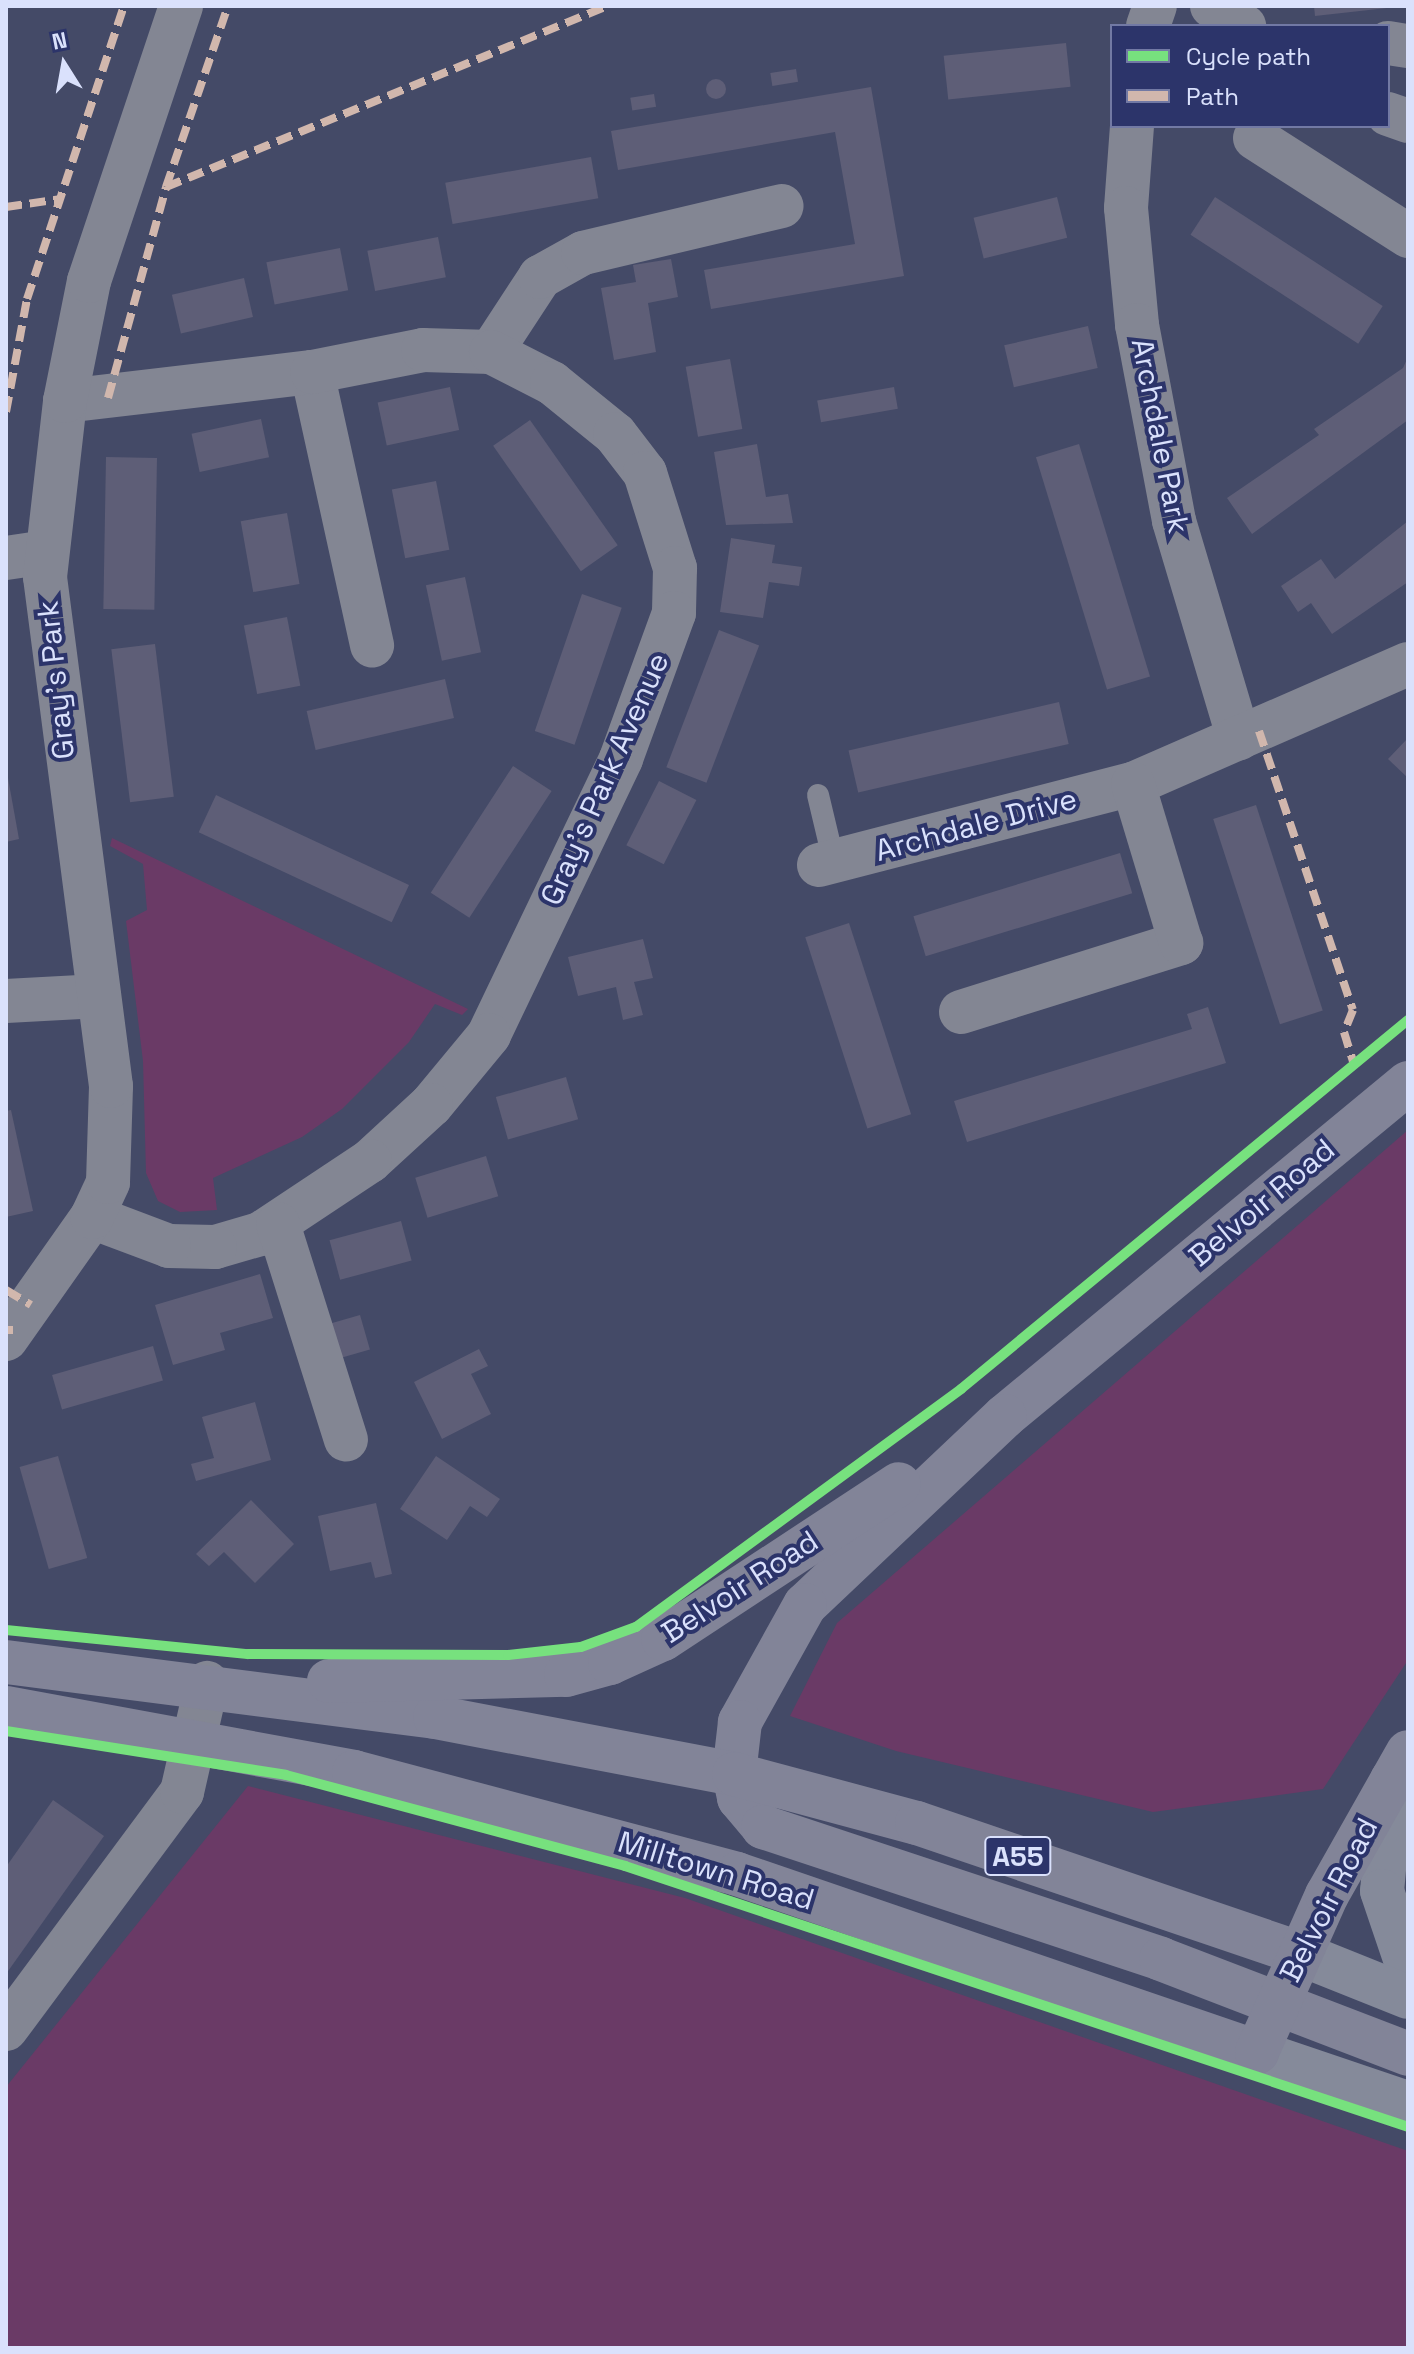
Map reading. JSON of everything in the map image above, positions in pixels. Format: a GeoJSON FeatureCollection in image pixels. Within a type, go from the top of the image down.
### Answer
{"type":"FeatureCollection","features":[{"type":"Feature","properties":{"kind":"highway","name":"Belvoir Road"},"geometry":{"type":"LineString","coordinates":[[734,1774],[740,1722],[805,1605],[1005,1416],[1408,1083]]}},
{"type":"Feature","properties":{"kind":"highway","name":"Belvoir Road"},"geometry":{"type":"LineString","coordinates":[[207,1683],[566,1675],[610,1663],[663,1639],[1005,1416]]}},
{"type":"Feature","properties":{"kind":"highway","name":"A55"},"geometry":{"type":"LineString","coordinates":[[6,1662],[207,1683],[734,1774],[917,1823],[1298,1953]]}},
{"type":"Feature","properties":{"kind":"highway","name":"Milltown Road"},"geometry":{"type":"LineString","coordinates":[[6,1708],[197,1739],[354,1772],[737,1874],[1257,2052]]}},
{"type":"Feature","properties":{"kind":"highway","name":"Belvoir Road"},"geometry":{"type":"LineString","coordinates":[[1257,2052],[1298,1953],[1400,1764]]}},
{"type":"Feature","properties":{"kind":"highway"},"geometry":{"type":"LineString","coordinates":[[734,1774],[739,1798],[763,1827],[1279,2001],[1408,2054]]}},
{"type":"Feature","properties":{"kind":"main road"},"geometry":{"type":"LineString","coordinates":[[1400,1764],[1382,1891],[1408,1968]]}},
{"type":"Feature","properties":{"kind":"main road"},"geometry":{"type":"LineString","coordinates":[[1298,1953],[1408,1997]]}},
{"type":"Feature","properties":{"kind":"main road","name":"Milltown Road"},"geometry":{"type":"LineString","coordinates":[[1257,2052],[1408,2103]]}},
{"type":"Feature","properties":{"kind":"street","name":"Gray's Park"},"geometry":{"type":"LineString","coordinates":[[6,1339],[92,1217],[108,1182],[111,1086],[61,746],[26,555],[65,401],[89,281],[181,6]]}},
{"type":"Feature","properties":{"kind":"street"},"geometry":{"type":"LineString","coordinates":[[1212,6],[1241,24]]}},
{"type":"Feature","properties":{"kind":"street","name":"Archdale Park"},"geometry":{"type":"LineString","coordinates":[[1132,128],[1126,208],[1137,325],[1174,521],[1239,739]]}},
{"type":"Feature","properties":{"kind":"street"},"geometry":{"type":"LineString","coordinates":[[1255,138],[1408,236]]}},
{"type":"Feature","properties":{"kind":"street"},"geometry":{"type":"LineString","coordinates":[[491,352],[540,277],[583,253],[782,206]]}},
{"type":"Feature","properties":{"kind":"street","name":"Gray's Park Avenue"},"geometry":{"type":"LineString","coordinates":[[65,401],[312,372],[423,350],[491,352],[552,383],[615,434],[645,473],[675,568],[674,613],[621,759],[489,1035],[431,1105],[370,1161],[278,1224],[215,1247],[169,1246],[92,1217]]}},
{"type":"Feature","properties":{"kind":"street"},"geometry":{"type":"LineString","coordinates":[[312,372],[372,646]]}},
{"type":"Feature","properties":{"kind":"street","name":"Archdale Drive"},"geometry":{"type":"LineString","coordinates":[[826,863],[1133,784],[1408,664]]}},
{"type":"Feature","properties":{"kind":"street"},"geometry":{"type":"LineString","coordinates":[[961,1012],[1181,943],[1133,784]]}},
{"type":"Feature","properties":{"kind":"street"},"geometry":{"type":"LineString","coordinates":[[6,1001],[99,996]]}},
{"type":"Feature","properties":{"kind":"street"},"geometry":{"type":"LineString","coordinates":[[278,1224],[346,1440]]}},
{"type":"Feature","properties":{"kind":"street"},"geometry":{"type":"LineString","coordinates":[[6,2029],[155,1837],[182,1792],[197,1739],[207,1683]]}},
{"type":"Feature","properties":{"kind":"lane"},"geometry":{"type":"LineString","coordinates":[[818,795],[826,863]]}},
{"type":"Feature","properties":{"kind":"shaded area"},"geometry":{"type":"Polygon","coordinates":[[[112,838],[468,1009],[462,1015],[435,1004],[409,1042],[342,1109],[302,1137],[213,1178],[217,1210],[180,1212],[158,1201],[146,1173],[143,1061],[126,921],[147,910],[143,864],[110,846],[112,838]]]}},
{"type":"Feature","properties":{"kind":"shaded area"},"geometry":{"type":"Polygon","coordinates":[[[1408,1130],[1408,1660],[1323,1789],[1153,1812],[896,1751],[790,1716],[837,1623],[1408,1130]]]}},
{"type":"Feature","properties":{"kind":"shaded area"},"geometry":{"type":"Polygon","coordinates":[[[248,1786],[685,1898],[1408,2151],[1408,2348],[6,2348],[6,2087],[248,1786]]]}},
{"type":"Feature","properties":{"kind":"building"},"geometry":{"type":"Polygon","coordinates":[[[1314,6],[1387,6],[1387,8],[1315,16],[1314,6]]]}},
{"type":"Feature","properties":{"kind":"building"},"geometry":{"type":"Polygon","coordinates":[[[1066,43],[1071,87],[948,100],[944,56],[1066,43]]]}},
{"type":"Feature","properties":{"kind":"building"},"geometry":{"type":"Polygon","coordinates":[[[796,69],[798,82],[772,86],[770,73],[796,69]]]}},
{"type":"Feature","properties":{"kind":"building"},"geometry":{"type":"Polygon","coordinates":[[[716,79],[723,82],[726,89],[723,96],[716,99],[709,96],[706,89],[709,82],[716,79]]]}},
{"type":"Feature","properties":{"kind":"building"},"geometry":{"type":"Polygon","coordinates":[[[871,87],[904,276],[711,309],[704,270],[855,244],[835,132],[618,170],[611,131],[871,87]]]}},
{"type":"Feature","properties":{"kind":"building"},"geometry":{"type":"Polygon","coordinates":[[[654,94],[656,107],[632,111],[630,98],[654,94]]]}},
{"type":"Feature","properties":{"kind":"building"},"geometry":{"type":"Polygon","coordinates":[[[591,157],[598,198],[453,224],[445,183],[591,157]]]}},
{"type":"Feature","properties":{"kind":"building"},"geometry":{"type":"Polygon","coordinates":[[[1057,197],[1067,238],[984,259],[974,218],[1057,197]]]}},
{"type":"Feature","properties":{"kind":"building"},"geometry":{"type":"Polygon","coordinates":[[[1215,197],[1383,306],[1358,344],[1190,235],[1215,197]]]}},
{"type":"Feature","properties":{"kind":"building"},"geometry":{"type":"Polygon","coordinates":[[[438,237],[446,277],[375,291],[367,251],[438,237]]]}},
{"type":"Feature","properties":{"kind":"building"},"geometry":{"type":"Polygon","coordinates":[[[340,248],[348,290],[275,305],[266,262],[340,248]]]}},
{"type":"Feature","properties":{"kind":"building"},"geometry":{"type":"Polygon","coordinates":[[[671,259],[678,297],[648,303],[656,352],[614,360],[601,288],[636,282],[633,265],[671,259]]]}},
{"type":"Feature","properties":{"kind":"building"},"geometry":{"type":"Polygon","coordinates":[[[244,278],[253,317],[181,334],[172,295],[244,278]]]}},
{"type":"Feature","properties":{"kind":"building"},"geometry":{"type":"Polygon","coordinates":[[[1088,326],[1098,368],[1014,387],[1004,345],[1088,326]]]}},
{"type":"Feature","properties":{"kind":"building"},"geometry":{"type":"Polygon","coordinates":[[[1408,357],[1408,420],[1252,534],[1227,498],[1319,435],[1314,429],[1403,368],[1408,357]]]}},
{"type":"Feature","properties":{"kind":"building"},"geometry":{"type":"Polygon","coordinates":[[[730,359],[742,429],[698,437],[686,367],[730,359]]]}},
{"type":"Feature","properties":{"kind":"building"},"geometry":{"type":"Polygon","coordinates":[[[450,387],[459,430],[387,445],[378,402],[450,387]]]}},
{"type":"Feature","properties":{"kind":"building"},"geometry":{"type":"Polygon","coordinates":[[[894,387],[898,409],[821,422],[817,401],[894,387]]]}},
{"type":"Feature","properties":{"kind":"building"},"geometry":{"type":"Polygon","coordinates":[[[261,419],[269,457],[200,472],[192,434],[261,419]]]}},
{"type":"Feature","properties":{"kind":"building"},"geometry":{"type":"Polygon","coordinates":[[[530,420],[618,545],[581,571],[493,446],[530,420]]]}},
{"type":"Feature","properties":{"kind":"building"},"geometry":{"type":"Polygon","coordinates":[[[757,444],[766,497],[788,494],[793,523],[726,525],[714,452],[757,444]]]}},
{"type":"Feature","properties":{"kind":"building"},"geometry":{"type":"Polygon","coordinates":[[[1079,444],[1150,676],[1107,690],[1036,457],[1079,444]]]}},
{"type":"Feature","properties":{"kind":"building"},"geometry":{"type":"Polygon","coordinates":[[[106,457],[157,458],[154,610],[103,609],[106,457]]]}},
{"type":"Feature","properties":{"kind":"building"},"geometry":{"type":"Polygon","coordinates":[[[436,481],[449,550],[405,558],[392,490],[436,481]]]}},
{"type":"Feature","properties":{"kind":"building"},"geometry":{"type":"Polygon","coordinates":[[[287,513],[300,584],[253,592],[241,521],[287,513]]]}},
{"type":"Feature","properties":{"kind":"building"},"geometry":{"type":"Polygon","coordinates":[[[1408,521],[1408,582],[1332,634],[1311,603],[1298,612],[1281,586],[1321,559],[1335,579],[1408,521]]]}},
{"type":"Feature","properties":{"kind":"building"},"geometry":{"type":"Polygon","coordinates":[[[731,538],[775,545],[772,563],[802,567],[799,586],[769,582],[763,618],[720,612],[731,538]]]}},
{"type":"Feature","properties":{"kind":"building"},"geometry":{"type":"Polygon","coordinates":[[[465,577],[481,652],[442,661],[426,585],[465,577]]]}},
{"type":"Feature","properties":{"kind":"building"},"geometry":{"type":"Polygon","coordinates":[[[582,594],[622,608],[575,745],[535,731],[582,594]]]}},
{"type":"Feature","properties":{"kind":"building"},"geometry":{"type":"Polygon","coordinates":[[[287,617],[300,686],[257,694],[244,625],[287,617]]]}},
{"type":"Feature","properties":{"kind":"building"},"geometry":{"type":"Polygon","coordinates":[[[719,630],[759,645],[706,783],[666,767],[719,630]]]}},
{"type":"Feature","properties":{"kind":"building"},"geometry":{"type":"Polygon","coordinates":[[[155,644],[174,797],[130,802],[111,649],[155,644]]]}},
{"type":"Feature","properties":{"kind":"building"},"geometry":{"type":"Polygon","coordinates":[[[445,679],[454,718],[316,750],[307,711],[445,679]]]}},
{"type":"Feature","properties":{"kind":"building"},"geometry":{"type":"Polygon","coordinates":[[[1059,702],[1069,744],[858,792],[849,751],[1059,702]]]}},
{"type":"Feature","properties":{"kind":"building"},"geometry":{"type":"Polygon","coordinates":[[[1408,738],[1408,778],[1388,759],[1408,738]]]}},
{"type":"Feature","properties":{"kind":"building"},"geometry":{"type":"Polygon","coordinates":[[[513,766],[552,791],[469,918],[431,893],[513,766]]]}},
{"type":"Feature","properties":{"kind":"building"},"geometry":{"type":"Polygon","coordinates":[[[6,767],[19,839],[6,842],[6,767]]]}},
{"type":"Feature","properties":{"kind":"building"},"geometry":{"type":"Polygon","coordinates":[[[659,781],[696,800],[664,864],[626,845],[659,781]]]}},
{"type":"Feature","properties":{"kind":"building"},"geometry":{"type":"Polygon","coordinates":[[[216,795],[409,885],[392,922],[199,832],[216,795]]]}},
{"type":"Feature","properties":{"kind":"building"},"geometry":{"type":"Polygon","coordinates":[[[1256,805],[1323,1010],[1280,1024],[1213,819],[1256,805]]]}},
{"type":"Feature","properties":{"kind":"building"},"geometry":{"type":"Polygon","coordinates":[[[1120,853],[1132,893],[926,956],[913,916],[1120,853]]]}},
{"type":"Feature","properties":{"kind":"building"},"geometry":{"type":"Polygon","coordinates":[[[849,923],[911,1114],[867,1128],[805,937],[849,923]]]}},
{"type":"Feature","properties":{"kind":"building"},"geometry":{"type":"Polygon","coordinates":[[[643,939],[653,978],[634,982],[643,1015],[623,1020],[616,987],[578,996],[568,957],[643,939]]]}},
{"type":"Feature","properties":{"kind":"building"},"geometry":{"type":"Polygon","coordinates":[[[1208,1007],[1226,1063],[967,1142],[954,1101],[1192,1029],[1187,1014],[1208,1007]]]}},
{"type":"Feature","properties":{"kind":"building"},"geometry":{"type":"Polygon","coordinates":[[[566,1077],[578,1119],[508,1139],[496,1097],[566,1077]]]}},
{"type":"Feature","properties":{"kind":"building"},"geometry":{"type":"Polygon","coordinates":[[[11,1110],[33,1211],[6,1217],[6,1111],[11,1110]]]}},
{"type":"Feature","properties":{"kind":"building"},"geometry":{"type":"Polygon","coordinates":[[[486,1156],[498,1196],[428,1218],[415,1178],[486,1156]]]}},
{"type":"Feature","properties":{"kind":"building"},"geometry":{"type":"Polygon","coordinates":[[[401,1221],[412,1261],[340,1280],[330,1240],[401,1221]]]}},
{"type":"Feature","properties":{"kind":"building"},"geometry":{"type":"Polygon","coordinates":[[[260,1274],[273,1318],[220,1333],[225,1350],[173,1365],[155,1305],[260,1274]]]}},
{"type":"Feature","properties":{"kind":"building"},"geometry":{"type":"Polygon","coordinates":[[[360,1315],[370,1350],[334,1360],[324,1325],[360,1315]]]}},
{"type":"Feature","properties":{"kind":"building"},"geometry":{"type":"Polygon","coordinates":[[[153,1346],[163,1381],[62,1410],[52,1375],[153,1346]]]}},
{"type":"Feature","properties":{"kind":"building"},"geometry":{"type":"Polygon","coordinates":[[[479,1349],[488,1366],[471,1374],[491,1414],[442,1439],[414,1382],[479,1349]]]}},
{"type":"Feature","properties":{"kind":"building"},"geometry":{"type":"Polygon","coordinates":[[[255,1402],[271,1460],[196,1481],[191,1464],[214,1458],[202,1417],[255,1402]]]}},
{"type":"Feature","properties":{"kind":"building"},"geometry":{"type":"Polygon","coordinates":[[[58,1456],[87,1558],[49,1569],[20,1467],[58,1456]]]}},
{"type":"Feature","properties":{"kind":"building"},"geometry":{"type":"Polygon","coordinates":[[[436,1456],[500,1499],[487,1517],[470,1506],[447,1540],[400,1509],[436,1456]]]}},
{"type":"Feature","properties":{"kind":"building"},"geometry":{"type":"Polygon","coordinates":[[[251,1500],[294,1544],[255,1583],[224,1552],[209,1566],[196,1554],[251,1500]]]}},
{"type":"Feature","properties":{"kind":"building"},"geometry":{"type":"Polygon","coordinates":[[[376,1503],[392,1574],[375,1578],[371,1562],[330,1571],[318,1516],[376,1503]]]}},
{"type":"Feature","properties":{"kind":"building"},"geometry":{"type":"Polygon","coordinates":[[[53,1800],[104,1836],[6,1974],[6,1867],[53,1800]]]}},
{"type":"Feature","properties":{"kind":"marked path"},"geometry":{"type":"LineString","coordinates":[[6,412],[27,299],[124,6]]}},
{"type":"Feature","properties":{"kind":"marked path"},"geometry":{"type":"LineString","coordinates":[[108,398],[166,187],[228,6]]}},
{"type":"Feature","properties":{"kind":"marked path"},"geometry":{"type":"LineString","coordinates":[[166,187],[607,6]]}},
{"type":"Feature","properties":{"kind":"marked path"},"geometry":{"type":"LineString","coordinates":[[6,207],[61,199]]}},
{"type":"Feature","properties":{"kind":"marked path"},"geometry":{"type":"LineString","coordinates":[[1259,731],[1353,1010],[1344,1032],[1354,1065]]}},
{"type":"Feature","properties":{"kind":"marked path"},"geometry":{"type":"LineString","coordinates":[[6,1290],[31,1305]]}},
{"type":"Feature","properties":{"kind":"marked path"},"geometry":{"type":"LineString","coordinates":[[6,1330],[13,1330]]}},
{"type":"Feature","properties":{"kind":"cycle path"},"geometry":{"type":"LineString","coordinates":[[6,1630],[248,1654],[508,1655],[581,1647],[636,1627],[961,1389],[1408,1020]]}},
{"type":"Feature","properties":{"kind":"cycle path"},"geometry":{"type":"LineString","coordinates":[[6,1731],[286,1775],[625,1866],[1408,2127]]}}]}
